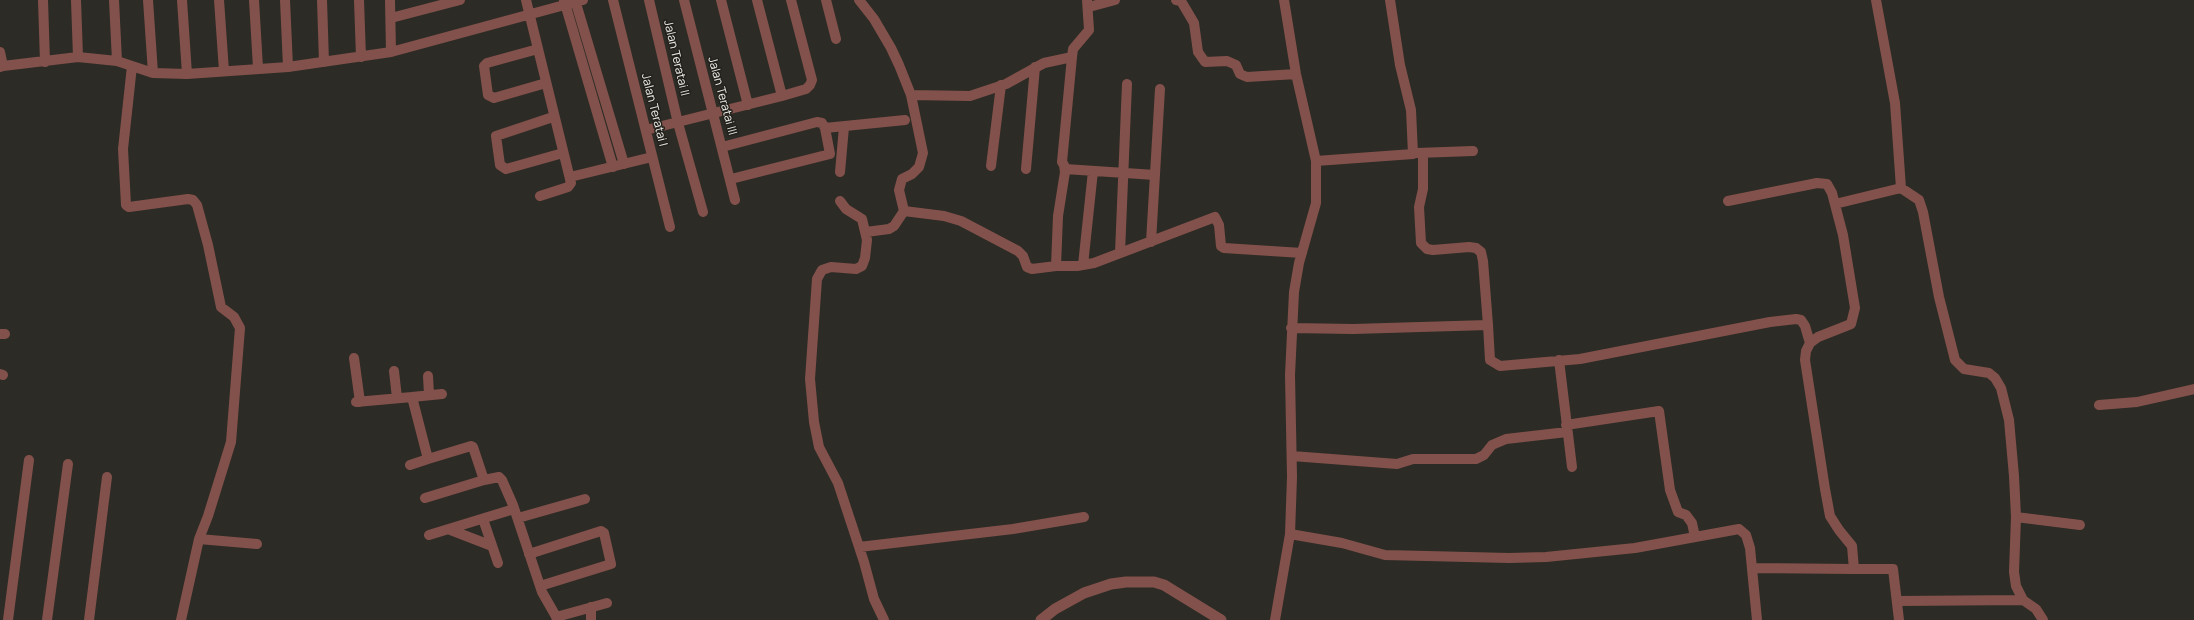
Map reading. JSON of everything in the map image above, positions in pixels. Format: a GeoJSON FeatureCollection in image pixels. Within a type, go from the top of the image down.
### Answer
{"type":"FeatureCollection","features":[{"type":"Feature","properties":{"kind":"street"},"geometry":{"type":"LineString","coordinates":[[43,0],[45,62]]}},
{"type":"Feature","properties":{"kind":"street"},"geometry":{"type":"LineString","coordinates":[[76,0],[78,57]]}},
{"type":"Feature","properties":{"kind":"street"},"geometry":{"type":"LineString","coordinates":[[114,0],[117,61]]}},
{"type":"Feature","properties":{"kind":"street"},"geometry":{"type":"LineString","coordinates":[[148,0],[153,73]]}},
{"type":"Feature","properties":{"kind":"street"},"geometry":{"type":"LineString","coordinates":[[182,0],[187,74]]}},
{"type":"Feature","properties":{"kind":"street"},"geometry":{"type":"LineString","coordinates":[[219,0],[224,71]]}},
{"type":"Feature","properties":{"kind":"street"},"geometry":{"type":"LineString","coordinates":[[254,0],[258,68]]}},
{"type":"Feature","properties":{"kind":"street"},"geometry":{"type":"LineString","coordinates":[[285,0],[288,67]]}},
{"type":"Feature","properties":{"kind":"street"},"geometry":{"type":"LineString","coordinates":[[322,0],[324,62]]}},
{"type":"Feature","properties":{"kind":"street"},"geometry":{"type":"LineString","coordinates":[[359,0],[361,57]]}},
{"type":"Feature","properties":{"kind":"street"},"geometry":{"type":"LineString","coordinates":[[390,0],[391,52]]}},
{"type":"Feature","properties":{"kind":"street"},"geometry":{"type":"LineString","coordinates":[[391,18],[460,0]]}},
{"type":"Feature","properties":{"kind":"street"},"geometry":{"type":"LineString","coordinates":[[526,0],[570,177],[570,186],[540,196]]}},
{"type":"Feature","properties":{"kind":"street","name":"Jalan Teratai I"},"geometry":{"type":"LineString","coordinates":[[613,0],[670,227]]}},
{"type":"Feature","properties":{"kind":"street","name":"Jalan Teratai II"},"geometry":{"type":"LineString","coordinates":[[649,0],[678,122],[703,212]]}},
{"type":"Feature","properties":{"kind":"street","name":"Jalan Teratai III"},"geometry":{"type":"LineString","coordinates":[[684,0],[731,179],[735,200]]}},
{"type":"Feature","properties":{"kind":"street"},"geometry":{"type":"LineString","coordinates":[[721,0],[748,105]]}},
{"type":"Feature","properties":{"kind":"street"},"geometry":{"type":"LineString","coordinates":[[757,0],[782,96]]}},
{"type":"Feature","properties":{"kind":"street"},"geometry":{"type":"LineString","coordinates":[[646,130],[806,89],[812,80],[791,0]]}},
{"type":"Feature","properties":{"kind":"street"},"geometry":{"type":"LineString","coordinates":[[826,0],[836,39]]}},
{"type":"Feature","properties":{"kind":"street"},"geometry":{"type":"LineString","coordinates":[[859,0],[874,19],[891,48],[911,96],[922,145],[923,158],[920,167],[912,174],[902,179],[900,184],[901,200],[904,211]]}},
{"type":"Feature","properties":{"kind":"street"},"geometry":{"type":"LineString","coordinates":[[1056,266],[1058,216],[1065,168],[1062,162],[1073,49],[1089,30],[1088,3],[1115,0]]}},
{"type":"Feature","properties":{"kind":"street"},"geometry":{"type":"LineString","coordinates":[[1176,0],[1181,1],[1194,23],[1198,52],[1205,62],[1227,61],[1236,64],[1240,74],[1247,77],[1296,74]]}},
{"type":"Feature","properties":{"kind":"street"},"geometry":{"type":"LineString","coordinates":[[1275,620],[1290,534],[1292,456],[1292,328],[1294,292],[1302,253],[1316,203],[1316,161],[1296,74],[1284,0]]}},
{"type":"Feature","properties":{"kind":"street"},"geometry":{"type":"LineString","coordinates":[[1390,0],[1400,65],[1411,110],[1423,189],[1419,207],[1421,243],[1427,249],[1433,250],[1469,247],[1476,248],[1481,252],[1484,261],[1490,360],[1493,363],[1504,366],[1580,359],[1770,322],[1796,319],[1801,320],[1805,326],[1810,343],[1806,360],[1830,516],[1852,546],[1854,569]]}},
{"type":"Feature","properties":{"kind":"street"},"geometry":{"type":"LineString","coordinates":[[1876,0],[1895,103],[1901,188]]}},
{"type":"Feature","properties":{"kind":"street"},"geometry":{"type":"LineString","coordinates":[[0,52],[1,66],[78,57],[117,61],[153,73],[187,74],[288,67],[391,52],[530,15],[565,2],[578,1],[624,164]]}},
{"type":"Feature","properties":{"kind":"street"},"geometry":{"type":"LineString","coordinates":[[565,2],[613,167]]}},
{"type":"Feature","properties":{"kind":"street"},"geometry":{"type":"LineString","coordinates":[[538,49],[484,66],[488,95],[494,98],[546,83]]}},
{"type":"Feature","properties":{"kind":"street"},"geometry":{"type":"LineString","coordinates":[[911,96],[970,96],[1001,85],[1034,67],[1072,57]]}},
{"type":"Feature","properties":{"kind":"street"},"geometry":{"type":"LineString","coordinates":[[132,66],[123,149],[126,205],[129,207],[188,199],[193,200],[197,205],[208,245],[221,307],[234,317],[240,328],[231,442],[208,516],[199,539],[181,620]]}},
{"type":"Feature","properties":{"kind":"street"},"geometry":{"type":"LineString","coordinates":[[1026,168],[1034,67]]}},
{"type":"Feature","properties":{"kind":"street"},"geometry":{"type":"LineString","coordinates":[[1120,254],[1127,84]]}},
{"type":"Feature","properties":{"kind":"street"},"geometry":{"type":"LineString","coordinates":[[991,166],[1001,85]]}},
{"type":"Feature","properties":{"kind":"street"},"geometry":{"type":"LineString","coordinates":[[1151,242],[1160,89]]}},
{"type":"Feature","properties":{"kind":"street"},"geometry":{"type":"LineString","coordinates":[[554,117],[496,136],[500,165],[506,169],[563,153]]}},
{"type":"Feature","properties":{"kind":"street"},"geometry":{"type":"LineString","coordinates":[[825,128],[905,120]]}},
{"type":"Feature","properties":{"kind":"street"},"geometry":{"type":"LineString","coordinates":[[722,147],[817,122],[822,123],[825,128],[830,154]]}},
{"type":"Feature","properties":{"kind":"street"},"geometry":{"type":"LineString","coordinates":[[840,172],[844,127]]}},
{"type":"Feature","properties":{"kind":"street"},"geometry":{"type":"LineString","coordinates":[[1316,161],[1418,153],[1473,151]]}},
{"type":"Feature","properties":{"kind":"street"},"geometry":{"type":"LineString","coordinates":[[731,179],[841,152]]}},
{"type":"Feature","properties":{"kind":"street"},"geometry":{"type":"LineString","coordinates":[[570,177],[652,157]]}},
{"type":"Feature","properties":{"kind":"street"},"geometry":{"type":"LineString","coordinates":[[1065,168],[1155,175]]}},
{"type":"Feature","properties":{"kind":"street"},"geometry":{"type":"LineString","coordinates":[[1083,265],[1093,170]]}},
{"type":"Feature","properties":{"kind":"street"},"geometry":{"type":"LineString","coordinates":[[1728,201],[1822,182],[1829,188],[1843,235],[1854,316],[1851,324],[1818,337],[1810,343]]}},
{"type":"Feature","properties":{"kind":"street"},"geometry":{"type":"LineString","coordinates":[[1834,204],[1901,188],[1919,200],[1924,212],[1939,297],[1955,360],[1964,369],[1989,374],[2002,388],[2012,445],[2016,517],[2014,572],[2016,586],[2023,600],[2036,609],[2043,620]]}},
{"type":"Feature","properties":{"kind":"street"},"geometry":{"type":"LineString","coordinates":[[840,201],[846,209],[860,216],[866,232],[865,258],[862,266],[856,269],[831,267],[822,270],[817,279],[810,379],[814,422],[820,447],[838,483],[874,599],[884,620]]}},
{"type":"Feature","properties":{"kind":"street"},"geometry":{"type":"LineString","coordinates":[[866,232],[892,228],[904,211]]}},
{"type":"Feature","properties":{"kind":"street"},"geometry":{"type":"LineString","coordinates":[[904,211],[944,216],[961,221],[1018,251],[1029,268],[1083,265],[1120,254],[1215,217],[1218,222],[1221,246],[1224,248],[1302,253]]}},
{"type":"Feature","properties":{"kind":"street"},"geometry":{"type":"LineString","coordinates":[[1292,328],[1353,329],[1488,325]]}},
{"type":"Feature","properties":{"kind":"street"},"geometry":{"type":"LineString","coordinates":[[354,358],[358,402],[442,394]]}},
{"type":"Feature","properties":{"kind":"street"},"geometry":{"type":"LineString","coordinates":[[1559,360],[1572,467]]}},
{"type":"Feature","properties":{"kind":"street"},"geometry":{"type":"LineString","coordinates":[[394,371],[397,398]]}},
{"type":"Feature","properties":{"kind":"street"},"geometry":{"type":"LineString","coordinates":[[428,376],[429,395]]}},
{"type":"Feature","properties":{"kind":"street"},"geometry":{"type":"LineString","coordinates":[[2099,405],[2138,402],[2194,389]]}},
{"type":"Feature","properties":{"kind":"street"},"geometry":{"type":"LineString","coordinates":[[412,397],[428,459]]}},
{"type":"Feature","properties":{"kind":"street"},"geometry":{"type":"LineString","coordinates":[[1292,456],[1397,464],[1413,460],[1476,458],[1484,455],[1492,445],[1506,439],[1659,411],[1670,490],[1678,512],[1686,515],[1692,523],[1695,537]]}},
{"type":"Feature","properties":{"kind":"street"},"geometry":{"type":"LineString","coordinates":[[410,465],[473,446],[484,480]]}},
{"type":"Feature","properties":{"kind":"street"},"geometry":{"type":"LineString","coordinates":[[8,620],[29,460]]}},
{"type":"Feature","properties":{"kind":"street"},"geometry":{"type":"LineString","coordinates":[[48,620],[68,464]]}},
{"type":"Feature","properties":{"kind":"street"},"geometry":{"type":"LineString","coordinates":[[89,620],[107,477]]}},
{"type":"Feature","properties":{"kind":"street"},"geometry":{"type":"LineString","coordinates":[[425,498],[484,480],[499,477],[502,480],[516,513],[540,586],[557,619],[607,603]]}},
{"type":"Feature","properties":{"kind":"street"},"geometry":{"type":"LineString","coordinates":[[429,535],[484,519],[585,499]]}},
{"type":"Feature","properties":{"kind":"street"},"geometry":{"type":"LineString","coordinates":[[859,547],[1013,529],[1084,517]]}},
{"type":"Feature","properties":{"kind":"street"},"geometry":{"type":"LineString","coordinates":[[2016,517],[2080,525]]}},
{"type":"Feature","properties":{"kind":"street"},"geometry":{"type":"LineString","coordinates":[[484,519],[498,563]]}},
{"type":"Feature","properties":{"kind":"street"},"geometry":{"type":"LineString","coordinates":[[448,529],[492,546]]}},
{"type":"Feature","properties":{"kind":"street"},"geometry":{"type":"LineString","coordinates":[[1290,534],[1342,543],[1385,555],[1508,558],[1546,557],[1635,548],[1739,529],[1746,535],[1750,548],[1757,620]]}},
{"type":"Feature","properties":{"kind":"street"},"geometry":{"type":"LineString","coordinates":[[529,554],[597,532],[602,531],[604,533],[612,564],[540,586]]}},
{"type":"Feature","properties":{"kind":"street"},"geometry":{"type":"LineString","coordinates":[[199,539],[257,544]]}},
{"type":"Feature","properties":{"kind":"street"},"geometry":{"type":"LineString","coordinates":[[1753,568],[1892,568],[1898,601],[1899,620]]}},
{"type":"Feature","properties":{"kind":"street"},"geometry":{"type":"LineString","coordinates":[[1041,620],[1055,609],[1084,593],[1111,584],[1126,582],[1154,582],[1164,585],[1221,620]]}},
{"type":"Feature","properties":{"kind":"street"},"geometry":{"type":"LineString","coordinates":[[1898,601],[2023,600]]}},
{"type":"Feature","properties":{"kind":"street"},"geometry":{"type":"LineString","coordinates":[[591,607],[591,620]]}}]}
